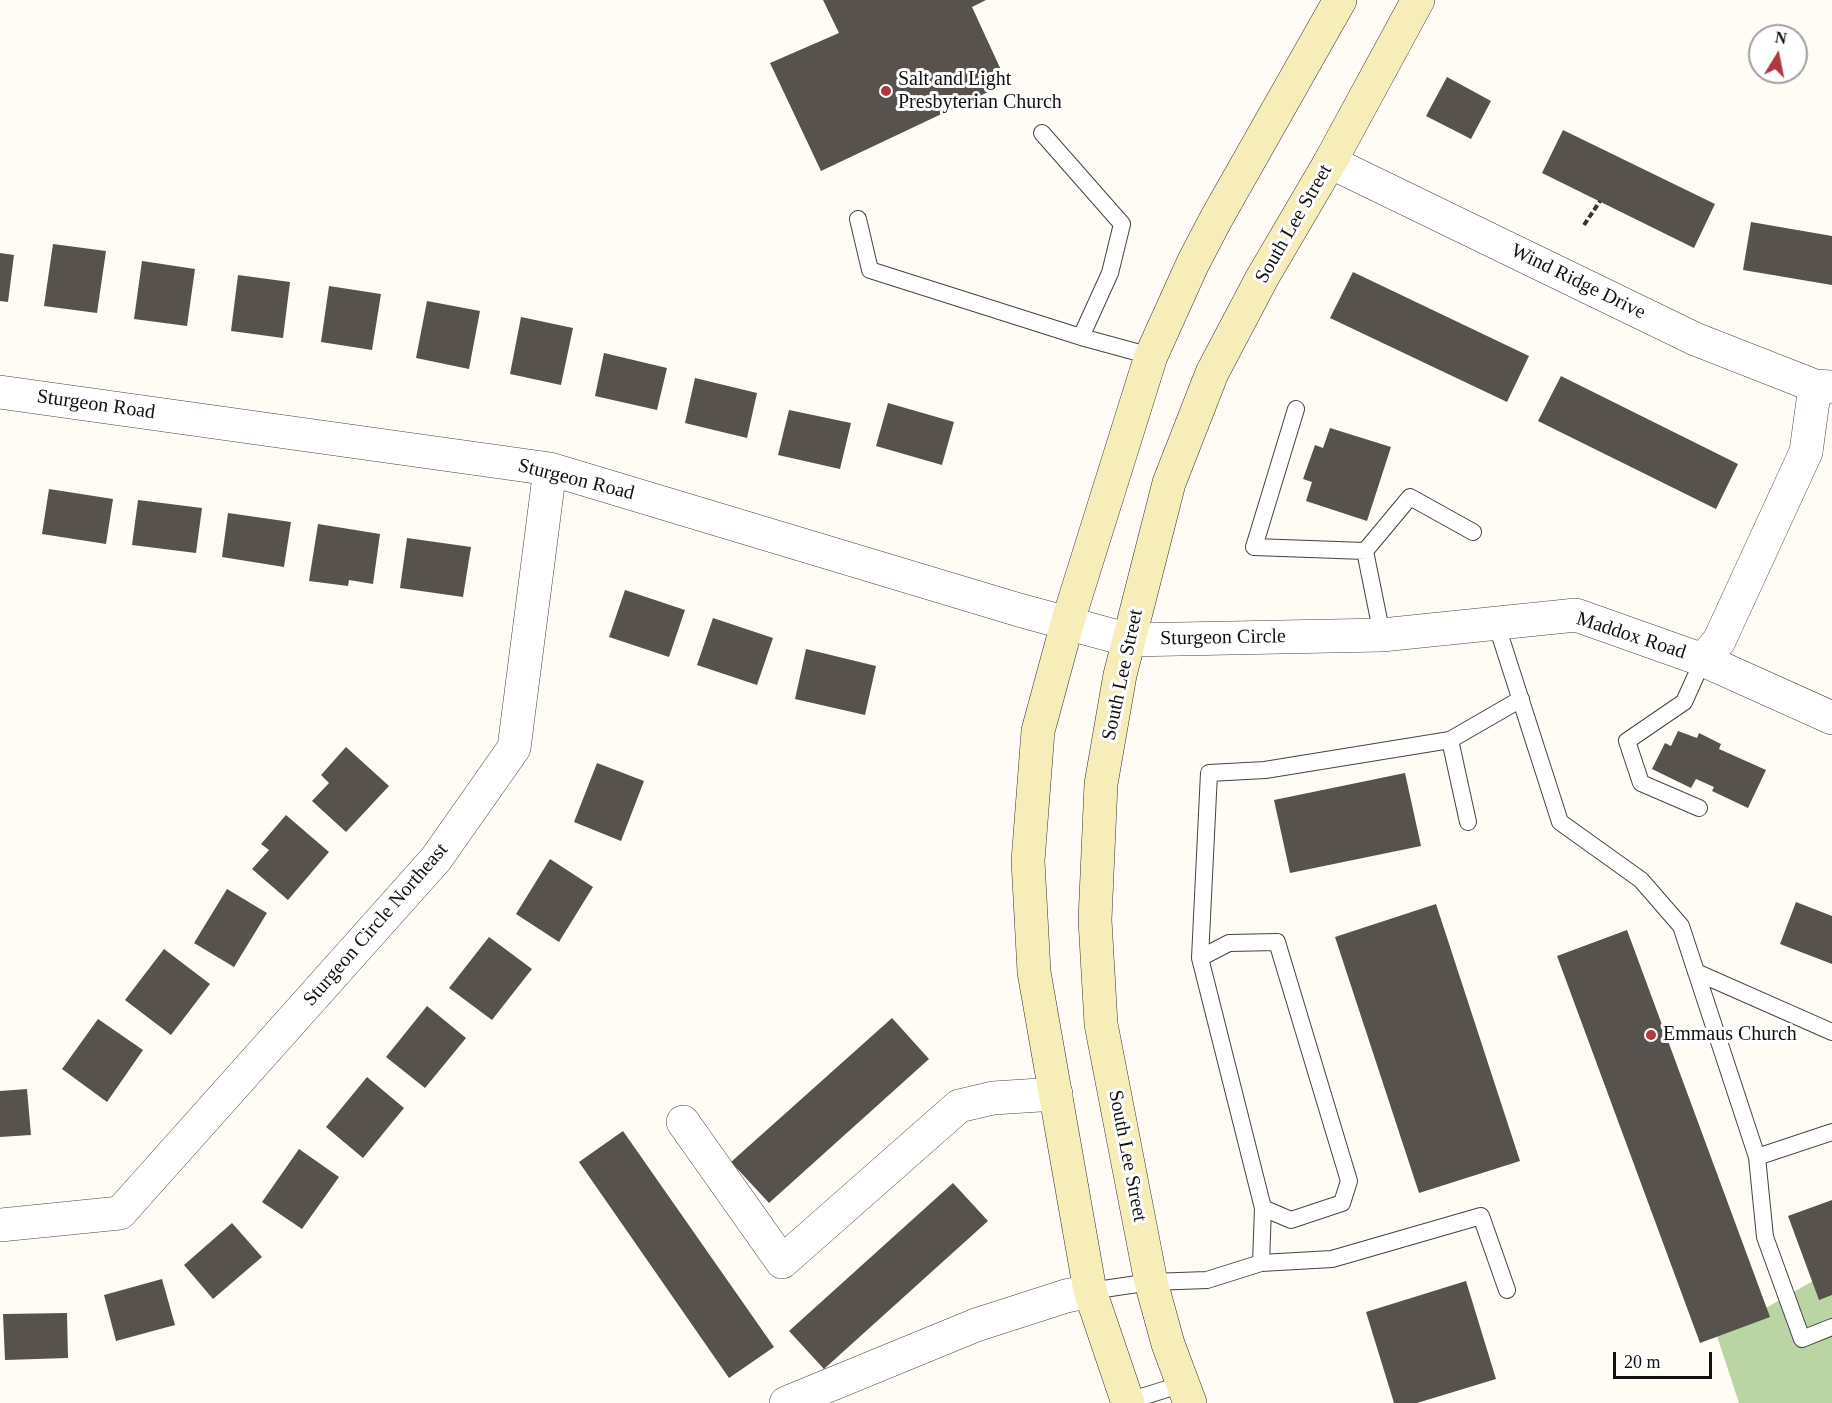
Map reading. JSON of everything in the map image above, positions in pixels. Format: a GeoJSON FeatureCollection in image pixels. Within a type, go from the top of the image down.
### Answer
{"type":"FeatureCollection","features":[{"type":"Feature","properties":{"kind":"main road"},"geometry":{"type":"LineString","coordinates":[[1125,1402],[1090,1291],[1034,972],[1028,861],[1038,731],[1067,624],[1151,356],[1193,263],[1216,219],[1340,0]]}},
{"type":"Feature","properties":{"kind":"main road","name":"South Lee Street"},"geometry":{"type":"LineString","coordinates":[[1187,1394],[1168,1344],[1151,1282],[1101,1024],[1095,920],[1101,784],[1120,675],[1169,483],[1212,373],[1262,278],[1330,162],[1418,0]]}},
{"type":"Feature","properties":{"kind":"street","name":"Wind Ridge Drive"},"geometry":{"type":"LineString","coordinates":[[1330,162],[1695,339],[1823,387]]}},
{"type":"Feature","properties":{"kind":"street"},"geometry":{"type":"LineString","coordinates":[[1703,660],[1719,641],[1806,452],[1823,387]]}},
{"type":"Feature","properties":{"kind":"street","name":"Sturgeon Road"},"geometry":{"type":"LineString","coordinates":[[0,392],[550,469],[1067,624]]}},
{"type":"Feature","properties":{"kind":"street","name":"Sturgeon Circle Northeast"},"geometry":{"type":"LineString","coordinates":[[0,1225],[120,1213],[436,859],[514,748],[550,469]]}},
{"type":"Feature","properties":{"kind":"street","name":"Maddox Road"},"geometry":{"type":"LineString","coordinates":[[1382,635],[1576,615],[1703,660],[1832,718]]}},
{"type":"Feature","properties":{"kind":"street","name":"Sturgeon Circle"},"geometry":{"type":"LineString","coordinates":[[1067,624],[1129,640],[1382,635]]}},
{"type":"Feature","properties":{"kind":"street"},"geometry":{"type":"LineString","coordinates":[[683,1122],[782,1262],[958,1106],[993,1098],[1056,1094]]}},
{"type":"Feature","properties":{"kind":"street"},"geometry":{"type":"LineString","coordinates":[[786,1403],[976,1325],[1066,1296],[1090,1291]]}},
{"type":"Feature","properties":{"kind":"lane"},"geometry":{"type":"LineString","coordinates":[[1042,133],[1122,224],[1110,273],[1081,337]]}},
{"type":"Feature","properties":{"kind":"lane"},"geometry":{"type":"LineString","coordinates":[[858,219],[870,270],[1081,337],[1151,356]]}},
{"type":"Feature","properties":{"kind":"lane"},"geometry":{"type":"LineString","coordinates":[[1296,409],[1254,547],[1365,551]]}},
{"type":"Feature","properties":{"kind":"lane"},"geometry":{"type":"LineString","coordinates":[[1365,551],[1410,497],[1473,532]]}},
{"type":"Feature","properties":{"kind":"lane"},"geometry":{"type":"LineString","coordinates":[[1365,551],[1382,635]]}},
{"type":"Feature","properties":{"kind":"lane"},"geometry":{"type":"LineString","coordinates":[[1496,623],[1560,822],[1641,880],[1681,926],[1757,1157],[1765,1237],[1802,1339],[1832,1327]]}},
{"type":"Feature","properties":{"kind":"lane"},"geometry":{"type":"LineString","coordinates":[[1699,808],[1641,783],[1627,741],[1684,702],[1703,660]]}},
{"type":"Feature","properties":{"kind":"lane"},"geometry":{"type":"LineString","coordinates":[[1261,1263],[1263,1208],[1200,958],[1209,773],[1265,770],[1450,740],[1521,699]]}},
{"type":"Feature","properties":{"kind":"lane"},"geometry":{"type":"LineString","coordinates":[[1450,740],[1468,822]]}},
{"type":"Feature","properties":{"kind":"lane"},"geometry":{"type":"LineString","coordinates":[[1200,958],[1229,944],[1277,942],[1349,1181],[1342,1203],[1291,1220],[1263,1208]]}},
{"type":"Feature","properties":{"kind":"lane"},"geometry":{"type":"LineString","coordinates":[[1696,972],[1832,1032]]}},
{"type":"Feature","properties":{"kind":"lane"},"geometry":{"type":"LineString","coordinates":[[1757,1157],[1832,1132]]}},
{"type":"Feature","properties":{"kind":"lane"},"geometry":{"type":"LineString","coordinates":[[1090,1291],[1151,1282],[1207,1280],[1261,1263],[1332,1259],[1481,1216],[1507,1290]]}},
{"type":"Feature","properties":{"kind":"lane"},"geometry":{"type":"LineString","coordinates":[[1125,1402],[1187,1394]]}},
{"type":"Feature","properties":{"kind":"path"},"geometry":{"type":"LineString","coordinates":[[1584,225],[1600,201]]}},
{"type":"Feature","properties":{"kind":"green space"},"geometry":{"type":"Polygon","coordinates":[[[1832,1270],[1832,1403],[1739,1403],[1717,1336],[1832,1270]]]}},
{"type":"Feature","properties":{"kind":"building","name":"Salt and Light Presbyterian Church"},"geometry":{"type":"Polygon","coordinates":[[[823,0],[986,0],[972,7],[1007,83],[821,171],[770,63],[839,33],[823,0]]]}},
{"type":"Feature","properties":{"kind":"building"},"geometry":{"type":"Polygon","coordinates":[[[1447,77],[1491,101],[1471,139],[1426,116],[1447,77]]]}},
{"type":"Feature","properties":{"kind":"building"},"geometry":{"type":"Polygon","coordinates":[[[1563,130],[1715,204],[1694,248],[1542,173],[1563,130]]]}},
{"type":"Feature","properties":{"kind":"building"},"geometry":{"type":"Polygon","coordinates":[[[1751,222],[1832,236],[1832,285],[1743,270],[1751,222]]]}},
{"type":"Feature","properties":{"kind":"building"},"geometry":{"type":"Polygon","coordinates":[[[53,244],[106,251],[97,313],[44,306],[53,244]]]}},
{"type":"Feature","properties":{"kind":"building"},"geometry":{"type":"Polygon","coordinates":[[[0,253],[14,255],[8,302],[0,301],[0,253]]]}},
{"type":"Feature","properties":{"kind":"building"},"geometry":{"type":"Polygon","coordinates":[[[142,261],[195,269],[187,326],[134,319],[142,261]]]}},
{"type":"Feature","properties":{"kind":"building"},"geometry":{"type":"Polygon","coordinates":[[[1353,272],[1529,356],[1507,402],[1330,318],[1353,272]]]}},
{"type":"Feature","properties":{"kind":"building"},"geometry":{"type":"Polygon","coordinates":[[[238,275],[290,282],[283,338],[231,331],[238,275]]]}},
{"type":"Feature","properties":{"kind":"building"},"geometry":{"type":"Polygon","coordinates":[[[329,286],[381,294],[372,350],[321,342],[329,286]]]}},
{"type":"Feature","properties":{"kind":"building"},"geometry":{"type":"Polygon","coordinates":[[[427,301],[480,311],[469,369],[416,358],[427,301]]]}},
{"type":"Feature","properties":{"kind":"building"},"geometry":{"type":"Polygon","coordinates":[[[521,317],[573,328],[561,385],[510,374],[521,317]]]}},
{"type":"Feature","properties":{"kind":"building"},"geometry":{"type":"Polygon","coordinates":[[[604,353],[667,368],[657,410],[595,396],[604,353]]]}},
{"type":"Feature","properties":{"kind":"building"},"geometry":{"type":"Polygon","coordinates":[[[1561,376],[1738,464],[1716,509],[1538,421],[1561,376]]]}},
{"type":"Feature","properties":{"kind":"building"},"geometry":{"type":"Polygon","coordinates":[[[695,378],[757,393],[747,438],[685,423],[695,378]]]}},
{"type":"Feature","properties":{"kind":"building"},"geometry":{"type":"Polygon","coordinates":[[[888,403],[954,422],[942,465],[876,446],[888,403]]]}},
{"type":"Feature","properties":{"kind":"building"},"geometry":{"type":"Polygon","coordinates":[[[789,410],[851,423],[840,469],[778,455],[789,410]]]}},
{"type":"Feature","properties":{"kind":"building"},"geometry":{"type":"Polygon","coordinates":[[[1330,428],[1391,447],[1367,521],[1306,501],[1312,482],[1303,479],[1315,445],[1323,448],[1330,428]]]}},
{"type":"Feature","properties":{"kind":"building"},"geometry":{"type":"Polygon","coordinates":[[[49,489],[113,499],[106,544],[42,534],[49,489]]]}},
{"type":"Feature","properties":{"kind":"building"},"geometry":{"type":"Polygon","coordinates":[[[138,500],[202,508],[196,553],[132,545],[138,500]]]}},
{"type":"Feature","properties":{"kind":"building"},"geometry":{"type":"Polygon","coordinates":[[[228,513],[291,522],[284,567],[222,557],[228,513]]]}},
{"type":"Feature","properties":{"kind":"building"},"geometry":{"type":"Polygon","coordinates":[[[318,524],[380,534],[373,584],[349,580],[348,586],[309,581],[318,524]]]}},
{"type":"Feature","properties":{"kind":"building"},"geometry":{"type":"Polygon","coordinates":[[[407,538],[471,547],[463,597],[400,588],[407,538]]]}},
{"type":"Feature","properties":{"kind":"building"},"geometry":{"type":"Polygon","coordinates":[[[625,590],[685,610],[669,657],[609,637],[625,590]]]}},
{"type":"Feature","properties":{"kind":"building"},"geometry":{"type":"Polygon","coordinates":[[[713,618],[773,638],[757,685],[697,665],[713,618]]]}},
{"type":"Feature","properties":{"kind":"building"},"geometry":{"type":"Polygon","coordinates":[[[806,649],[876,666],[865,715],[795,699],[806,649]]]}},
{"type":"Feature","properties":{"kind":"building"},"geometry":{"type":"Polygon","coordinates":[[[1678,731],[1697,738],[1699,733],[1721,744],[1719,749],[1766,770],[1748,808],[1712,791],[1714,787],[1696,779],[1691,788],[1652,769],[1665,743],[1671,746],[1678,731]]]}},
{"type":"Feature","properties":{"kind":"building"},"geometry":{"type":"Polygon","coordinates":[[[346,747],[389,786],[346,832],[312,801],[329,783],[321,775],[346,747]]]}},
{"type":"Feature","properties":{"kind":"building"},"geometry":{"type":"Polygon","coordinates":[[[597,763],[644,781],[621,841],[574,822],[597,763]]]}},
{"type":"Feature","properties":{"kind":"building"},"geometry":{"type":"Polygon","coordinates":[[[1405,773],[1421,846],[1290,873],[1274,800],[1405,773]]]}},
{"type":"Feature","properties":{"kind":"building"},"geometry":{"type":"Polygon","coordinates":[[[286,815],[329,852],[288,900],[252,869],[269,850],[261,844],[286,815]]]}},
{"type":"Feature","properties":{"kind":"building"},"geometry":{"type":"Polygon","coordinates":[[[550,859],[593,887],[559,942],[516,914],[550,859]]]}},
{"type":"Feature","properties":{"kind":"building"},"geometry":{"type":"Polygon","coordinates":[[[227,889],[267,913],[234,967],[194,943],[227,889]]]}},
{"type":"Feature","properties":{"kind":"building"},"geometry":{"type":"Polygon","coordinates":[[[1796,902],[1832,916],[1832,964],[1780,944],[1796,902]]]}},
{"type":"Feature","properties":{"kind":"building"},"geometry":{"type":"Polygon","coordinates":[[[1436,904],[1520,1161],[1419,1193],[1335,937],[1436,904]]]}},
{"type":"Feature","properties":{"kind":"building","name":"Emmaus Church"},"geometry":{"type":"Polygon","coordinates":[[[1627,930],[1770,1317],[1700,1343],[1557,956],[1627,930]]]}},
{"type":"Feature","properties":{"kind":"building"},"geometry":{"type":"Polygon","coordinates":[[[489,937],[532,969],[492,1020],[449,988],[489,937]]]}},
{"type":"Feature","properties":{"kind":"building"},"geometry":{"type":"Polygon","coordinates":[[[164,949],[210,984],[171,1035],[125,1000],[164,949]]]}},
{"type":"Feature","properties":{"kind":"building"},"geometry":{"type":"Polygon","coordinates":[[[427,1006],[466,1038],[425,1088],[386,1057],[427,1006]]]}},
{"type":"Feature","properties":{"kind":"building"},"geometry":{"type":"Polygon","coordinates":[[[892,1018],[929,1059],[769,1203],[731,1162],[892,1018]]]}},
{"type":"Feature","properties":{"kind":"building"},"geometry":{"type":"Polygon","coordinates":[[[98,1019],[143,1050],[107,1102],[62,1069],[98,1019]]]}},
{"type":"Feature","properties":{"kind":"building"},"geometry":{"type":"Polygon","coordinates":[[[367,1077],[404,1108],[363,1158],[326,1127],[367,1077]]]}},
{"type":"Feature","properties":{"kind":"building"},"geometry":{"type":"Polygon","coordinates":[[[27,1089],[31,1135],[0,1137],[0,1091],[27,1089]]]}},
{"type":"Feature","properties":{"kind":"building"},"geometry":{"type":"Polygon","coordinates":[[[623,1131],[774,1347],[729,1378],[579,1162],[623,1131]]]}},
{"type":"Feature","properties":{"kind":"building"},"geometry":{"type":"Polygon","coordinates":[[[299,1149],[339,1177],[302,1229],[262,1202],[299,1149]]]}},
{"type":"Feature","properties":{"kind":"building"},"geometry":{"type":"Polygon","coordinates":[[[953,1183],[988,1221],[824,1369],[789,1331],[953,1183]]]}},
{"type":"Feature","properties":{"kind":"building"},"geometry":{"type":"Polygon","coordinates":[[[1832,1200],[1832,1295],[1819,1300],[1788,1216],[1832,1200]]]}},
{"type":"Feature","properties":{"kind":"building"},"geometry":{"type":"Polygon","coordinates":[[[232,1223],[262,1257],[213,1299],[184,1265],[232,1223]]]}},
{"type":"Feature","properties":{"kind":"building"},"geometry":{"type":"Polygon","coordinates":[[[162,1279],[175,1325],[116,1341],[104,1295],[162,1279]]]}},
{"type":"Feature","properties":{"kind":"building"},"geometry":{"type":"Polygon","coordinates":[[[1466,1281],[1496,1379],[1417,1403],[1394,1403],[1366,1312],[1466,1281]]]}},
{"type":"Feature","properties":{"kind":"building"},"geometry":{"type":"Polygon","coordinates":[[[67,1313],[68,1358],[5,1360],[3,1314],[67,1313]]]}},
{"type":"Feature","properties":{"kind":"place","name":"Salt and Light Presbyterian Church"},"geometry":{"type":"Point","coordinates":[886,91]}},
{"type":"Feature","properties":{"kind":"place","name":"Emmaus Church"},"geometry":{"type":"Point","coordinates":[1651,1035]}}]}
